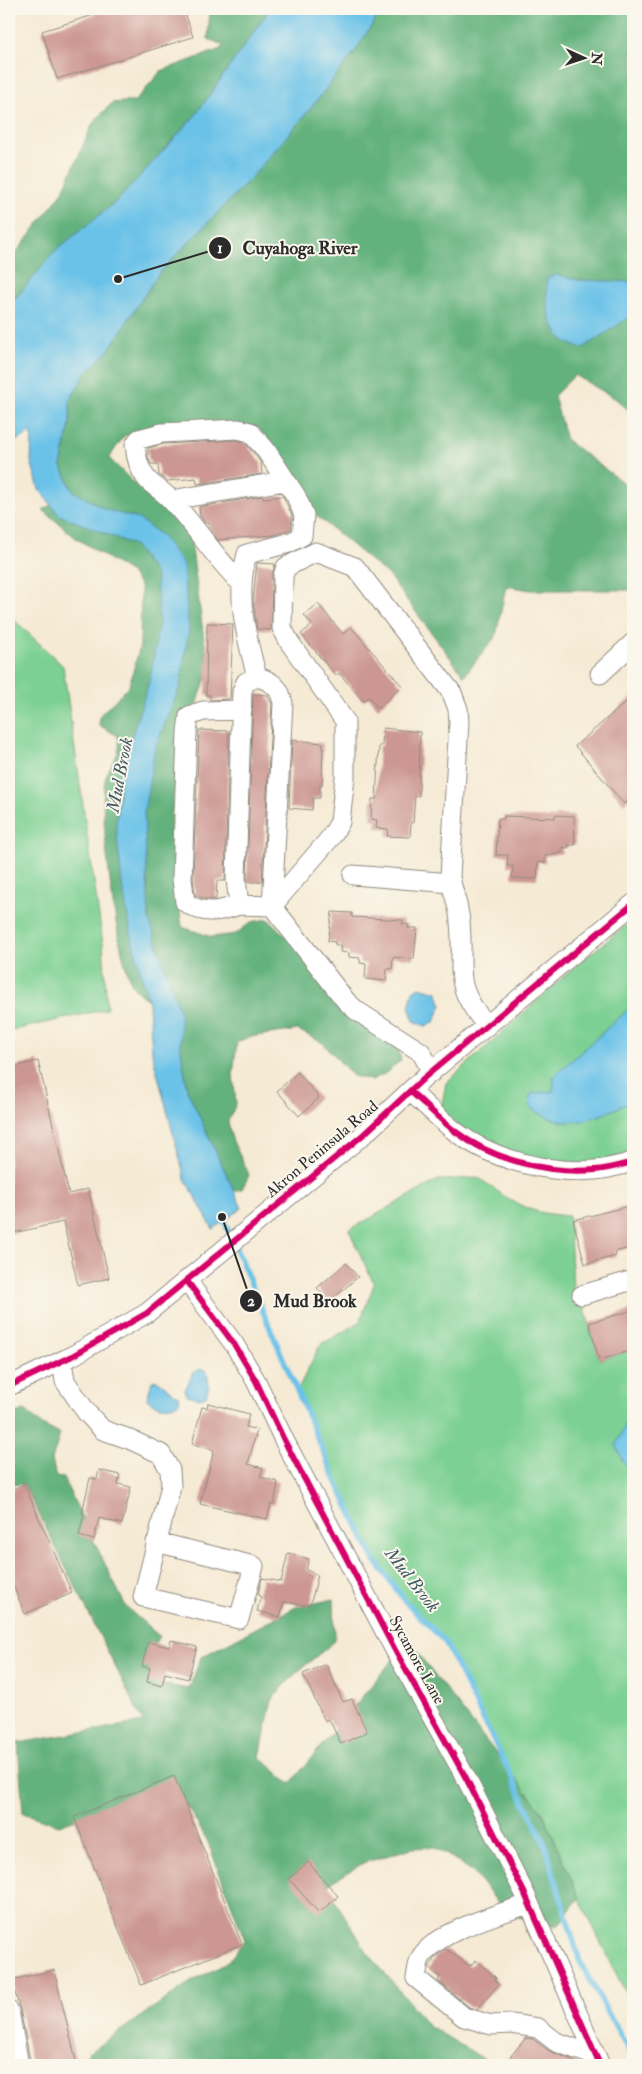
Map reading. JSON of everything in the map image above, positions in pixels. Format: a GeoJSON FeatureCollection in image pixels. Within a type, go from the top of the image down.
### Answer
{"type":"FeatureCollection","features":[{"type":"Feature","properties":{"kind":"street"},"geometry":{"type":"LineString","coordinates":[[241,582],[213,554],[171,500],[146,479],[140,468],[135,445],[139,439],[162,433],[238,429],[250,432],[265,449],[296,496],[304,515],[302,536],[289,543],[247,554],[241,582],[244,626],[257,677]]}},
{"type":"Feature","properties":{"kind":"street"},"geometry":{"type":"LineString","coordinates":[[171,500],[285,481]]}},
{"type":"Feature","properties":{"kind":"street"},"geometry":{"type":"LineString","coordinates":[[272,906],[332,837],[340,822],[346,777],[345,721],[290,643],[282,628],[283,576],[286,567],[316,552],[356,567],[452,693],[458,709],[460,722],[451,883],[458,906],[460,976],[462,985],[472,1007],[487,1026]]}},
{"type":"Feature","properties":{"kind":"street"},"geometry":{"type":"LineString","coordinates":[[600,674],[633,643]]}},
{"type":"Feature","properties":{"kind":"street"},"geometry":{"type":"LineString","coordinates":[[239,905],[236,879],[242,692],[246,682],[257,677],[270,680],[281,691],[283,703],[272,906],[346,1001],[357,1011],[421,1052],[432,1072]]}},
{"type":"Feature","properties":{"kind":"street"},"geometry":{"type":"LineString","coordinates":[[242,710],[203,711],[190,716],[187,732],[182,879],[185,902],[194,909],[218,910],[239,905],[272,906]]}},
{"type":"Feature","properties":{"kind":"street"},"geometry":{"type":"LineString","coordinates":[[352,876],[451,883]]}},
{"type":"Feature","properties":{"kind":"street","name":"Akron Peninsula Road"},"geometry":{"type":"LineString","coordinates":[[9,1386],[62,1361],[141,1317],[364,1134],[410,1090],[633,904]]}},
{"type":"Feature","properties":{"kind":"street"},"geometry":{"type":"LineString","coordinates":[[410,1090],[456,1133],[489,1151],[519,1162],[557,1169],[596,1170],[633,1162]]}},
{"type":"Feature","properties":{"kind":"street"},"geometry":{"type":"LineString","coordinates":[[582,1295],[633,1280]]}},
{"type":"Feature","properties":{"kind":"street","name":"Sycamore Lane"},"geometry":{"type":"LineString","coordinates":[[187,1281],[234,1344],[256,1380],[284,1440],[396,1652],[466,1778],[529,1904],[598,2060]]}},
{"type":"Feature","properties":{"kind":"street"},"geometry":{"type":"LineString","coordinates":[[62,1361],[65,1381],[87,1413],[103,1430],[130,1439],[161,1454],[170,1470],[172,1486],[156,1542],[143,1597],[239,1619],[254,1566],[156,1542]]}},
{"type":"Feature","properties":{"kind":"street"},"geometry":{"type":"LineString","coordinates":[[529,1904],[492,1916],[440,1938],[420,1958],[416,1978],[464,2017],[491,2025],[511,2024],[538,2028],[556,2042],[598,2060]]}},
{"type":"Feature","properties":{"kind":"street"},"geometry":{"type":"LineString","coordinates":[[9,2011],[19,2065]]}},
{"type":"Feature","properties":{"kind":"green space"},"geometry":{"type":"Polygon","coordinates":[[[210,9],[270,9],[194,117],[118,200],[55,251],[9,306],[9,262],[62,193],[93,123],[112,103],[135,101],[161,71],[221,49],[223,45],[208,39],[210,9]]]}},
{"type":"Feature","properties":{"kind":"green space"},"geometry":{"type":"Polygon","coordinates":[[[382,9],[633,9],[633,414],[616,399],[575,375],[554,396],[566,440],[633,490],[633,590],[530,590],[506,586],[496,636],[464,676],[388,575],[312,512],[250,428],[159,427],[124,436],[109,458],[146,495],[190,534],[208,670],[196,709],[178,752],[170,832],[182,927],[212,937],[236,934],[251,922],[268,919],[397,1044],[401,1060],[386,1073],[372,1080],[353,1076],[323,1043],[298,1030],[249,1037],[237,1042],[233,1074],[236,1104],[228,1121],[234,1143],[249,1175],[242,1189],[234,1191],[187,1090],[173,1015],[152,1003],[138,992],[128,975],[111,891],[103,803],[106,775],[118,752],[119,745],[118,736],[99,725],[100,715],[129,686],[140,646],[141,588],[131,573],[76,538],[43,510],[72,490],[61,465],[70,424],[70,400],[85,374],[107,352],[159,273],[250,179],[311,108],[356,50],[382,9]]]}},
{"type":"Feature","properties":{"kind":"green space"},"geometry":{"type":"Polygon","coordinates":[[[9,615],[63,666],[103,944],[107,1009],[9,1031],[9,615]]]}},
{"type":"Feature","properties":{"kind":"green space"},"geometry":{"type":"Polygon","coordinates":[[[633,920],[633,1154],[579,1164],[529,1158],[467,1134],[441,1109],[446,1083],[580,962],[633,920]]]}},
{"type":"Feature","properties":{"kind":"green space"},"geometry":{"type":"Polygon","coordinates":[[[479,1178],[511,1200],[530,1209],[554,1215],[569,1216],[573,1288],[576,1307],[584,1305],[599,1360],[633,1350],[633,2008],[579,1898],[543,1813],[507,1768],[445,1642],[405,1601],[374,1559],[335,1479],[297,1391],[320,1345],[360,1322],[374,1284],[349,1230],[438,1180],[479,1178]]]}},
{"type":"Feature","properties":{"kind":"green space"},"geometry":{"type":"Polygon","coordinates":[[[24,1410],[44,1426],[60,1434],[52,1460],[56,1477],[63,1478],[126,1607],[159,1636],[146,1660],[150,1668],[147,1682],[189,1689],[201,1657],[296,1607],[334,1599],[335,1641],[295,1674],[272,1699],[260,1757],[290,1784],[409,1640],[543,1813],[579,1898],[557,1927],[507,1914],[472,1871],[435,1847],[412,1848],[363,1863],[326,1886],[368,1953],[429,2026],[494,2065],[88,2065],[88,2053],[189,1983],[227,1963],[245,1940],[207,1840],[173,1783],[59,1825],[23,1813],[18,1743],[143,1722],[24,1484],[9,1485],[9,1415],[24,1410]]]}},
{"type":"Feature","properties":{"kind":"water"},"geometry":{"type":"Polygon","coordinates":[[[270,9],[382,9],[356,50],[311,108],[250,179],[159,273],[107,352],[85,374],[70,400],[70,424],[61,465],[72,490],[104,509],[139,519],[162,536],[183,564],[189,630],[180,687],[155,748],[144,812],[149,919],[180,1014],[181,1050],[187,1090],[242,1208],[213,1229],[185,1179],[152,1053],[149,1003],[132,939],[122,884],[116,825],[122,766],[150,679],[159,622],[156,575],[134,545],[59,515],[39,489],[31,461],[32,432],[9,445],[9,306],[55,251],[118,200],[194,117],[270,9]]]}},
{"type":"Feature","properties":{"kind":"water"},"geometry":{"type":"Polygon","coordinates":[[[557,275],[578,280],[633,282],[633,315],[583,348],[569,344],[554,328],[549,312],[547,278],[557,275]]]}},
{"type":"Feature","properties":{"kind":"water"},"geometry":{"type":"Polygon","coordinates":[[[419,987],[437,992],[442,1005],[434,1022],[426,1026],[414,1021],[409,1007],[413,991],[419,987]]]}},
{"type":"Feature","properties":{"kind":"water"},"geometry":{"type":"Polygon","coordinates":[[[633,1005],[633,1101],[594,1118],[569,1122],[544,1115],[530,1107],[529,1099],[532,1093],[553,1091],[554,1076],[633,1005]]]}},
{"type":"Feature","properties":{"kind":"water"},"geometry":{"type":"Polygon","coordinates":[[[201,1369],[207,1371],[209,1386],[206,1396],[199,1398],[187,1395],[185,1390],[193,1373],[201,1369]]]}},
{"type":"Feature","properties":{"kind":"water"},"geometry":{"type":"Polygon","coordinates":[[[157,1380],[178,1396],[180,1401],[172,1406],[163,1406],[150,1402],[147,1399],[152,1381],[157,1380]]]}},
{"type":"Feature","properties":{"kind":"water"},"geometry":{"type":"Polygon","coordinates":[[[628,1419],[633,1420],[633,1472],[623,1462],[616,1445],[628,1419]]]}},
{"type":"Feature","properties":{"kind":"building"},"geometry":{"type":"Polygon","coordinates":[[[113,9],[184,9],[193,37],[57,79],[42,31],[113,9]]]}},
{"type":"Feature","properties":{"kind":"building"},"geometry":{"type":"Polygon","coordinates":[[[237,440],[244,442],[256,456],[261,463],[262,474],[197,484],[196,478],[167,481],[159,475],[158,464],[151,464],[148,457],[148,448],[164,444],[237,440]]]}},
{"type":"Feature","properties":{"kind":"building"},"geometry":{"type":"Polygon","coordinates":[[[263,496],[263,498],[283,496],[292,515],[291,529],[274,535],[218,540],[209,529],[209,522],[205,523],[200,516],[199,507],[263,496]]]}},
{"type":"Feature","properties":{"kind":"building"},"geometry":{"type":"Polygon","coordinates":[[[257,563],[275,564],[272,576],[271,630],[257,629],[253,600],[257,563]]]}},
{"type":"Feature","properties":{"kind":"building"},"geometry":{"type":"Polygon","coordinates":[[[318,604],[343,634],[351,627],[402,686],[378,708],[369,697],[363,701],[339,673],[336,676],[301,634],[312,625],[304,615],[318,604]]]}},
{"type":"Feature","properties":{"kind":"building"},"geometry":{"type":"Polygon","coordinates":[[[207,623],[233,624],[230,699],[210,700],[210,695],[206,695],[207,623]]]}},
{"type":"Feature","properties":{"kind":"building"},"geometry":{"type":"Polygon","coordinates":[[[253,694],[267,695],[272,704],[262,882],[251,882],[247,879],[253,694]]]}},
{"type":"Feature","properties":{"kind":"building"},"geometry":{"type":"Polygon","coordinates":[[[633,696],[633,796],[624,804],[575,746],[633,696]]]}},
{"type":"Feature","properties":{"kind":"building"},"geometry":{"type":"Polygon","coordinates":[[[383,728],[420,732],[419,796],[415,796],[410,837],[387,836],[388,829],[376,828],[377,820],[371,819],[372,799],[376,799],[379,746],[382,746],[383,728]]]}},
{"type":"Feature","properties":{"kind":"building"},"geometry":{"type":"Polygon","coordinates":[[[199,730],[229,731],[225,881],[217,881],[216,899],[205,899],[195,895],[193,878],[199,730]]]}},
{"type":"Feature","properties":{"kind":"building"},"geometry":{"type":"Polygon","coordinates":[[[292,740],[323,743],[320,798],[313,798],[312,810],[289,808],[292,740]]]}},
{"type":"Feature","properties":{"kind":"building"},"geometry":{"type":"Polygon","coordinates":[[[555,815],[574,816],[575,845],[568,845],[568,848],[562,847],[562,853],[545,856],[545,863],[538,862],[537,879],[512,878],[513,866],[507,866],[508,855],[496,855],[498,819],[504,819],[504,816],[555,818],[555,815]]]}},
{"type":"Feature","properties":{"kind":"building"},"geometry":{"type":"Polygon","coordinates":[[[332,912],[352,913],[352,917],[403,920],[402,924],[408,924],[408,928],[417,928],[414,959],[393,957],[392,969],[387,969],[386,981],[365,979],[366,964],[360,963],[360,958],[349,957],[349,953],[340,952],[341,945],[335,945],[335,942],[328,941],[332,912]]]}},
{"type":"Feature","properties":{"kind":"building"},"geometry":{"type":"Polygon","coordinates":[[[38,1061],[69,1194],[88,1189],[109,1278],[78,1285],[63,1222],[9,1234],[9,1068],[38,1061]]]}},
{"type":"Feature","properties":{"kind":"building"},"geometry":{"type":"Polygon","coordinates":[[[298,1072],[319,1098],[299,1116],[277,1091],[298,1072]]]}},
{"type":"Feature","properties":{"kind":"building"},"geometry":{"type":"Polygon","coordinates":[[[633,1205],[633,1247],[615,1252],[616,1256],[585,1264],[573,1220],[633,1205]]]}},
{"type":"Feature","properties":{"kind":"building"},"geometry":{"type":"Polygon","coordinates":[[[346,1263],[358,1277],[329,1302],[317,1288],[346,1263]]]}},
{"type":"Feature","properties":{"kind":"building"},"geometry":{"type":"Polygon","coordinates":[[[633,1310],[633,1350],[599,1360],[589,1323],[633,1310]]]}},
{"type":"Feature","properties":{"kind":"building"},"geometry":{"type":"Polygon","coordinates":[[[208,1403],[249,1414],[246,1427],[257,1430],[248,1464],[263,1468],[260,1477],[278,1482],[274,1505],[271,1504],[267,1519],[200,1504],[214,1450],[192,1444],[202,1407],[207,1408],[208,1403]]]}},
{"type":"Feature","properties":{"kind":"building"},"geometry":{"type":"Polygon","coordinates":[[[99,1470],[120,1475],[118,1484],[131,1487],[122,1524],[99,1518],[94,1540],[79,1536],[90,1478],[97,1479],[99,1470]]]}},
{"type":"Feature","properties":{"kind":"building"},"geometry":{"type":"Polygon","coordinates":[[[24,1484],[72,1593],[25,1614],[9,1576],[9,1491],[24,1484]]]}},
{"type":"Feature","properties":{"kind":"building"},"geometry":{"type":"Polygon","coordinates":[[[288,1553],[309,1559],[306,1570],[318,1575],[310,1606],[284,1602],[280,1617],[257,1611],[261,1596],[258,1594],[262,1578],[281,1582],[288,1553]]]}},
{"type":"Feature","properties":{"kind":"building"},"geometry":{"type":"Polygon","coordinates":[[[171,1640],[197,1647],[188,1679],[165,1673],[162,1686],[147,1682],[150,1668],[142,1666],[148,1642],[169,1647],[171,1640]]]}},
{"type":"Feature","properties":{"kind":"building"},"geometry":{"type":"Polygon","coordinates":[[[326,1664],[343,1702],[352,1699],[367,1732],[341,1744],[329,1719],[325,1721],[303,1674],[326,1664]]]}},
{"type":"Feature","properties":{"kind":"building"},"geometry":{"type":"Polygon","coordinates":[[[174,1776],[242,1944],[141,1985],[74,1817],[174,1776]]]}},
{"type":"Feature","properties":{"kind":"building"},"geometry":{"type":"Polygon","coordinates":[[[308,1862],[338,1896],[319,1913],[289,1879],[308,1862]]]}},
{"type":"Feature","properties":{"kind":"building"},"geometry":{"type":"Polygon","coordinates":[[[446,1949],[470,1966],[476,1960],[496,1978],[495,1980],[499,1984],[477,2009],[469,2007],[438,1981],[440,1977],[429,1968],[435,1957],[446,1949]]]}},
{"type":"Feature","properties":{"kind":"building"},"geometry":{"type":"Polygon","coordinates":[[[54,1970],[77,2065],[31,2065],[20,2009],[11,1980],[54,1970]]]}},
{"type":"Feature","properties":{"kind":"building"},"geometry":{"type":"Polygon","coordinates":[[[526,2038],[533,2039],[549,2051],[570,2059],[578,2065],[518,2065],[509,2058],[526,2038]]]}},
{"type":"Feature","properties":{"kind":"waterway","name":"Mud Brook"},"geometry":{"type":"LineString","coordinates":[[221,1214],[335,1479],[374,1559],[405,1601],[445,1642],[544,1842],[580,1962],[633,2058]]}},
{"type":"Feature","properties":{"kind":"cycle path"},"geometry":{"type":"LineString","coordinates":[[9,1386],[72,1356],[147,1313],[364,1134],[425,1077],[633,904]]}},
{"type":"Feature","properties":{"kind":"cycle path"},"geometry":{"type":"LineString","coordinates":[[410,1091],[444,1122],[471,1142],[522,1163],[559,1170],[577,1171],[605,1169],[633,1162]]}},
{"type":"Feature","properties":{"kind":"cycle path"},"geometry":{"type":"LineString","coordinates":[[187,1281],[234,1344],[256,1381],[284,1440],[396,1652],[466,1778],[525,1894],[600,2065]]}},
{"type":"Feature","properties":{"kind":"place","name":"Cuyahoga River"},"geometry":{"type":"Point","coordinates":[118,279]}},
{"type":"Feature","properties":{"kind":"place","name":"Mud Brook"},"geometry":{"type":"Point","coordinates":[222,1217]}}]}
